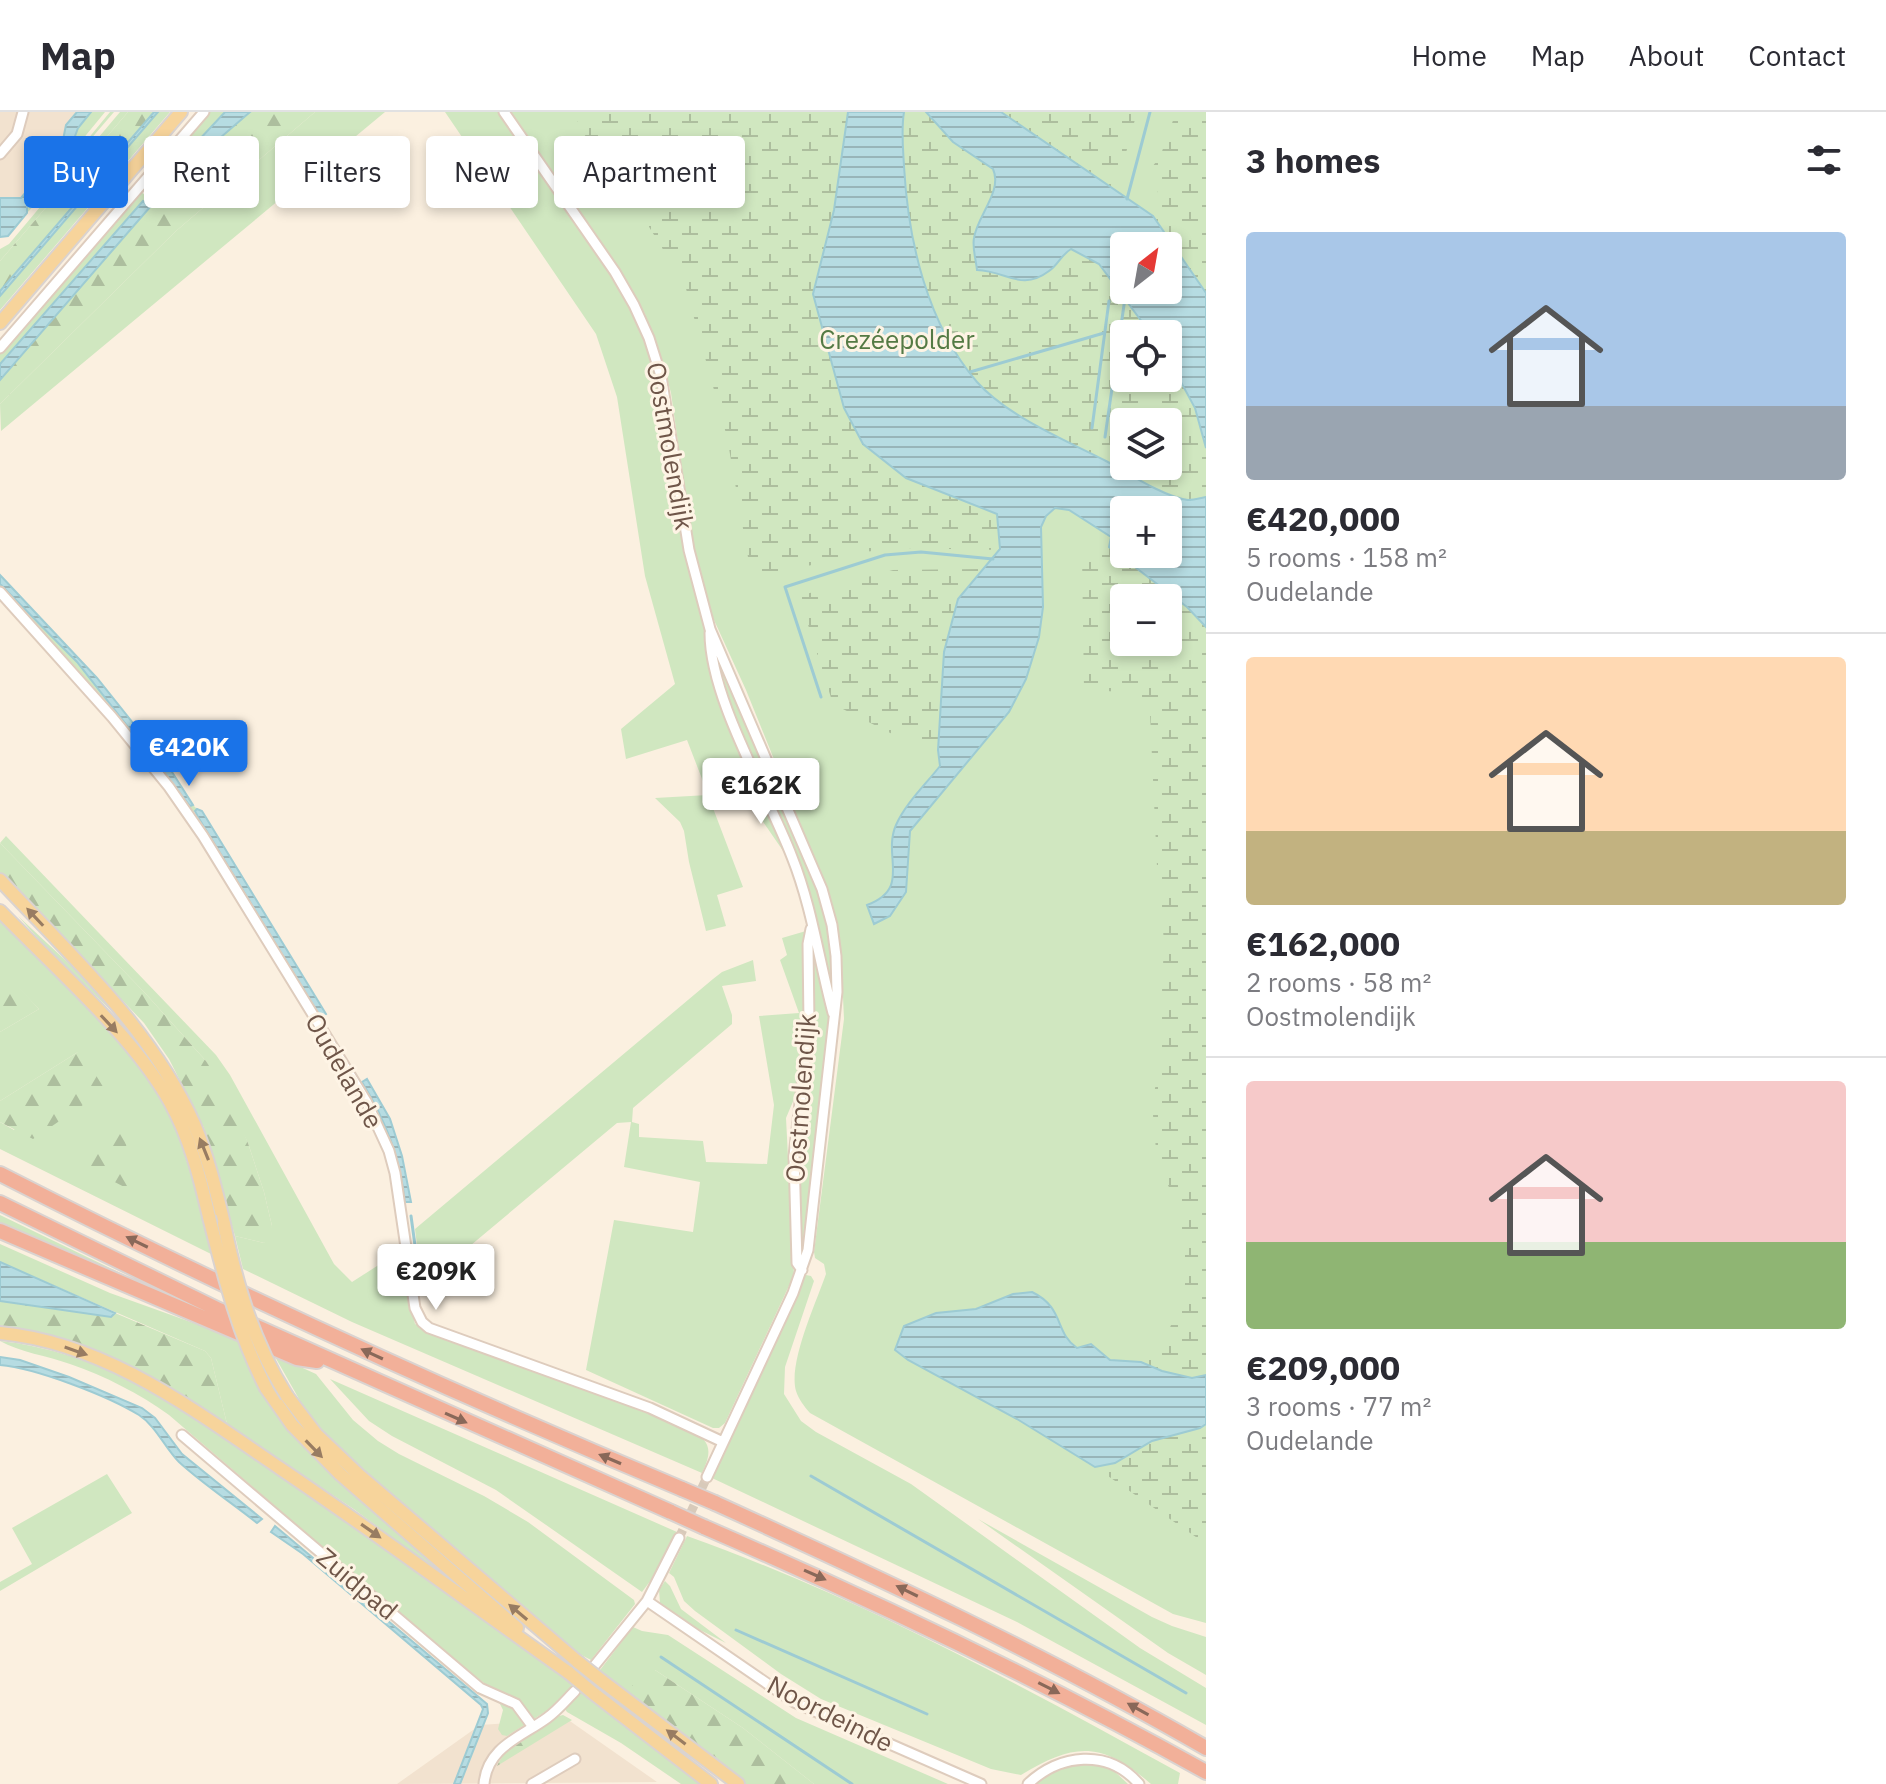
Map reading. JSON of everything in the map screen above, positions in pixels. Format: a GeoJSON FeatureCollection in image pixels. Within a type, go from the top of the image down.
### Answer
{"type":"FeatureCollection","features":[{"type":"Feature","properties":{"kind":"highway"},"geometry":{"type":"LineString","coordinates":[[0,1168],[44,1197]]}},
{"type":"Feature","properties":{"kind":"highway"},"geometry":{"type":"LineString","coordinates":[[0,1174],[367,1352],[522,1422],[715,1503],[983,1628],[1139,1709],[1206,1748]]}},
{"type":"Feature","properties":{"kind":"highway"},"geometry":{"type":"LineString","coordinates":[[0,1203],[333,1363],[855,1593],[1071,1698],[1206,1772]]}},
{"type":"Feature","properties":{"kind":"highway"},"geometry":{"type":"LineString","coordinates":[[0,1231],[297,1358],[333,1363]]}},
{"type":"Feature","properties":{"kind":"main road"},"geometry":{"type":"LineString","coordinates":[[0,323],[181,112]]}},
{"type":"Feature","properties":{"kind":"main road"},"geometry":{"type":"LineString","coordinates":[[0,880],[119,1007],[160,1061],[194,1124],[210,1164],[250,1326],[287,1396],[316,1434],[359,1475],[578,1662],[738,1784]]}},
{"type":"Feature","properties":{"kind":"main road"},"geometry":{"type":"LineString","coordinates":[[0,911],[105,1020],[152,1075],[170,1102],[186,1137],[245,1344],[266,1388],[292,1425],[340,1474],[569,1673],[711,1784]]}},
{"type":"Feature","properties":{"kind":"main road"},"geometry":{"type":"LineString","coordinates":[[0,1333],[86,1354],[161,1390],[320,1495],[569,1673]]}},
{"type":"Feature","properties":{"kind":"street"},"geometry":{"type":"LineString","coordinates":[[0,154],[17,134],[23,112]]}},
{"type":"Feature","properties":{"kind":"street"},"geometry":{"type":"LineString","coordinates":[[0,348],[204,112]]}},
{"type":"Feature","properties":{"kind":"street","name":"Oostmolendijk"},"geometry":{"type":"LineString","coordinates":[[504,112],[615,272],[649,338],[661,376],[689,550],[710,629],[822,889],[832,925],[836,956],[835,1023],[808,1250],[802,1270],[707,1477]]}},
{"type":"Feature","properties":{"kind":"street","name":"Oudelande"},"geometry":{"type":"LineString","coordinates":[[0,592],[61,657],[169,787],[203,836],[366,1101],[389,1151],[395,1173],[415,1308],[422,1322],[429,1328],[650,1408],[723,1442]]}},
{"type":"Feature","properties":{"kind":"street","name":"Oostmolendijk"},"geometry":{"type":"LineString","coordinates":[[710,629],[710,646],[721,689],[792,858],[835,1023]]}},
{"type":"Feature","properties":{"kind":"street","name":"Oostmolendijk"},"geometry":{"type":"LineString","coordinates":[[802,1270],[797,1263],[794,1156],[809,1023],[808,944],[812,926]]}},
{"type":"Feature","properties":{"kind":"street","name":"Zuidpad"},"geometry":{"type":"LineString","coordinates":[[182,1435],[480,1688],[516,1704],[533,1727]]}},
{"type":"Feature","properties":{"kind":"street"},"geometry":{"type":"LineString","coordinates":[[595,1665],[647,1601],[679,1538]]}},
{"type":"Feature","properties":{"kind":"street","name":"Noordeinde"},"geometry":{"type":"LineString","coordinates":[[647,1601],[794,1702],[981,1784]]}},
{"type":"Feature","properties":{"kind":"street"},"geometry":{"type":"LineString","coordinates":[[484,1784],[487,1765],[494,1755],[549,1717],[575,1691]]}},
{"type":"Feature","properties":{"kind":"street"},"geometry":{"type":"LineString","coordinates":[[1028,1784],[1049,1767],[1077,1758],[1093,1758],[1109,1763],[1139,1784]]}},
{"type":"Feature","properties":{"kind":"street"},"geometry":{"type":"LineString","coordinates":[[532,1784],[575,1759]]}},
{"type":"Feature","properties":{"kind":"shaded area"},"geometry":{"type":"Polygon","coordinates":[[[0,112],[102,112],[82,136],[24,136],[24,206],[0,235],[0,112]]]}},
{"type":"Feature","properties":{"kind":"shaded area"},"geometry":{"type":"Polygon","coordinates":[[[567,1719],[657,1782],[397,1784],[480,1725],[567,1719]]]}},
{"type":"Feature","properties":{"kind":"green space"},"geometry":{"type":"Polygon","coordinates":[[[91,112],[105,112],[85,136],[75,136],[91,112]]]}},
{"type":"Feature","properties":{"kind":"green space"},"geometry":{"type":"Polygon","coordinates":[[[110,112],[114,112],[93,136],[90,136],[110,112]]]}},
{"type":"Feature","properties":{"kind":"green space"},"geometry":{"type":"Polygon","coordinates":[[[120,112],[128,112],[107,136],[100,136],[120,112]]]}},
{"type":"Feature","properties":{"kind":"green space"},"geometry":{"type":"Polygon","coordinates":[[[128,112],[154,112],[128,142],[128,136],[107,136],[128,112]]]}},
{"type":"Feature","properties":{"kind":"green space"},"geometry":{"type":"Polygon","coordinates":[[[158,112],[170,112],[149,136],[144,136],[144,142],[128,161],[128,147],[158,112]]]}},
{"type":"Feature","properties":{"kind":"green space"},"geometry":{"type":"Polygon","coordinates":[[[210,112],[225,112],[203,136],[188,136],[210,112]]]}},
{"type":"Feature","properties":{"kind":"green space"},"geometry":{"type":"Polygon","coordinates":[[[250,112],[315,112],[287,136],[275,136],[275,146],[259,160],[259,136],[221,136],[250,112]]]}},
{"type":"Feature","properties":{"kind":"green space"},"geometry":{"type":"Polygon","coordinates":[[[315,112],[385,112],[356,136],[287,136],[315,112]]]}},
{"type":"Feature","properties":{"kind":"green space"},"geometry":{"type":"Polygon","coordinates":[[[445,112],[499,112],[516,136],[461,136],[445,112]]]}},
{"type":"Feature","properties":{"kind":"green space","name":"Crezéepolder"},"geometry":{"type":"Polygon","coordinates":[[[510,112],[1206,112],[1206,1623],[1173,1614],[810,1413],[797,1394],[795,1379],[799,1349],[826,1274],[824,1264],[815,1258],[814,1252],[844,1019],[841,954],[826,888],[746,690],[714,620],[700,578],[671,393],[645,314],[621,271],[577,208],[745,208],[745,136],[554,136],[554,175],[538,152],[538,136],[527,136],[510,112]]]}},
{"type":"Feature","properties":{"kind":"green space"},"geometry":{"type":"Polygon","coordinates":[[[573,112],[848,112],[834,210],[813,294],[844,408],[906,478],[997,514],[1000,550],[903,548],[863,552],[752,580],[727,437],[685,285],[637,208],[745,208],[745,136],[584,134],[573,112]]]}},
{"type":"Feature","properties":{"kind":"green space"},"geometry":{"type":"Polygon","coordinates":[[[904,112],[926,112],[953,142],[993,169],[994,188],[978,231],[977,270],[1030,280],[1049,271],[1071,249],[1099,264],[1110,279],[1110,304],[1129,304],[1141,320],[1110,320],[1110,392],[1182,392],[1182,384],[1195,408],[1206,448],[1206,497],[1182,499],[1182,496],[1173,496],[1139,480],[1182,480],[1182,408],[1110,408],[1110,463],[1019,416],[977,382],[945,334],[924,280],[910,223],[903,146],[904,112]]]}},
{"type":"Feature","properties":{"kind":"green space"},"geometry":{"type":"Polygon","coordinates":[[[1001,112],[1137,112],[1116,190],[1001,112]]]}},
{"type":"Feature","properties":{"kind":"green space"},"geometry":{"type":"Polygon","coordinates":[[[1176,112],[1206,112],[1206,293],[1182,258],[1182,232],[1164,232],[1153,216],[1158,192],[1148,172],[1160,157],[1176,112]]]}},
{"type":"Feature","properties":{"kind":"green space"},"geometry":{"type":"Polygon","coordinates":[[[275,146],[275,203],[1,431],[0,404],[176,231],[203,208],[259,208],[259,160],[275,146]]]}},
{"type":"Feature","properties":{"kind":"green space"},"geometry":{"type":"Polygon","coordinates":[[[538,168],[554,191],[554,208],[566,208],[608,268],[637,317],[655,366],[690,573],[724,709],[790,861],[757,813],[744,774],[704,784],[687,740],[626,759],[621,729],[675,684],[645,576],[617,397],[596,334],[510,208],[538,208],[538,168]]]}},
{"type":"Feature","properties":{"kind":"green space"},"geometry":{"type":"Polygon","coordinates":[[[139,190],[144,194],[144,200],[0,364],[0,353],[124,208],[128,208],[128,203],[139,190]]]}},
{"type":"Feature","properties":{"kind":"green space"},"geometry":{"type":"Polygon","coordinates":[[[39,208],[46,208],[0,261],[0,249],[9,244],[39,208]]]}},
{"type":"Feature","properties":{"kind":"green space"},"geometry":{"type":"Polygon","coordinates":[[[46,208],[71,208],[0,291],[0,261],[46,208]]]}},
{"type":"Feature","properties":{"kind":"green space"},"geometry":{"type":"Polygon","coordinates":[[[76,208],[88,208],[0,310],[0,296],[76,208]]]}},
{"type":"Feature","properties":{"kind":"green space"},"geometry":{"type":"Polygon","coordinates":[[[149,208],[203,208],[0,404],[0,380],[149,208]]]}},
{"type":"Feature","properties":{"kind":"green space"},"geometry":{"type":"Polygon","coordinates":[[[1109,547],[1110,568],[1136,568],[1157,584],[1110,584],[1110,656],[1182,656],[1182,603],[1206,627],[1206,1375],[1173,1374],[1141,1362],[1164,1342],[1185,1291],[1185,1249],[1177,1204],[1157,1162],[1152,1103],[1159,1069],[1164,941],[1157,867],[1150,713],[1130,693],[1084,689],[1082,553],[1109,547]]]}},
{"type":"Feature","properties":{"kind":"green space"},"geometry":{"type":"Polygon","coordinates":[[[983,569],[958,599],[944,652],[938,750],[914,745],[833,704],[799,596],[893,570],[983,569]]]}},
{"type":"Feature","properties":{"kind":"green space"},"geometry":{"type":"Polygon","coordinates":[[[0,584],[77,662],[190,806],[197,809],[192,815],[0,589],[0,584]]]}},
{"type":"Feature","properties":{"kind":"green space"},"geometry":{"type":"Polygon","coordinates":[[[717,655],[819,890],[829,933],[834,995],[804,880],[731,707],[717,655]]]}},
{"type":"Feature","properties":{"kind":"green space"},"geometry":{"type":"Polygon","coordinates":[[[708,795],[743,887],[717,895],[726,926],[706,931],[684,831],[680,822],[655,798],[708,795]]]}},
{"type":"Feature","properties":{"kind":"green space"},"geometry":{"type":"Polygon","coordinates":[[[6,836],[216,1055],[334,1264],[352,1282],[399,1252],[415,1324],[470,1348],[690,1430],[708,1447],[702,1473],[352,1322],[243,1269],[235,1236],[264,1243],[272,1226],[248,1143],[206,1061],[146,994],[0,843],[6,836]]]}},
{"type":"Feature","properties":{"kind":"green space"},"geometry":{"type":"Polygon","coordinates":[[[0,843],[146,994],[206,1061],[229,1098],[264,1192],[272,1226],[271,1237],[264,1243],[235,1236],[204,1128],[169,1059],[144,1023],[0,872],[0,843]]]}},
{"type":"Feature","properties":{"kind":"green space"},"geometry":{"type":"Polygon","coordinates":[[[18,916],[77,971],[120,1019],[50,952],[18,916]]]}},
{"type":"Feature","properties":{"kind":"green space"},"geometry":{"type":"Polygon","coordinates":[[[0,918],[96,1014],[140,1067],[158,1095],[185,1156],[211,1254],[0,1149],[0,1122],[14,1130],[78,1052],[0,1101],[0,1032],[39,1009],[0,969],[0,918]]]}},
{"type":"Feature","properties":{"kind":"green space"},"geometry":{"type":"Polygon","coordinates":[[[806,931],[807,1016],[797,1092],[786,1118],[794,1275],[725,1423],[713,1428],[586,1370],[614,1220],[693,1232],[700,1182],[624,1167],[631,1122],[617,1123],[422,1286],[415,1229],[713,979],[722,972],[753,960],[756,981],[722,986],[732,1024],[633,1108],[632,1122],[639,1124],[639,1137],[703,1141],[706,1162],[767,1164],[774,1105],[759,1016],[799,1013],[780,960],[787,955],[782,938],[806,931]]]}},
{"type":"Feature","properties":{"kind":"green space"},"geometry":{"type":"Polygon","coordinates":[[[813,941],[832,1020],[803,1255],[797,1155],[814,1010],[813,941]]]}},
{"type":"Feature","properties":{"kind":"green space"},"geometry":{"type":"Polygon","coordinates":[[[0,969],[39,1009],[0,1032],[0,969]]]}},
{"type":"Feature","properties":{"kind":"green space"},"geometry":{"type":"Polygon","coordinates":[[[78,1052],[105,1090],[33,1139],[0,1122],[0,1101],[78,1052]]]}},
{"type":"Feature","properties":{"kind":"green space"},"geometry":{"type":"Polygon","coordinates":[[[122,1131],[135,1175],[136,1193],[70,1159],[122,1131]]]}},
{"type":"Feature","properties":{"kind":"green space"},"geometry":{"type":"Polygon","coordinates":[[[0,1215],[193,1308],[0,1226],[0,1215]]]}},
{"type":"Feature","properties":{"kind":"green space"},"geometry":{"type":"Polygon","coordinates":[[[0,1244],[110,1293],[238,1339],[266,1397],[341,1482],[488,1609],[355,1510],[227,1424],[211,1358],[205,1351],[0,1262],[0,1244]]]}},
{"type":"Feature","properties":{"kind":"green space"},"geometry":{"type":"Polygon","coordinates":[[[806,1275],[814,1281],[785,1367],[784,1394],[801,1421],[911,1484],[1140,1648],[1206,1688],[1206,1725],[1017,1622],[712,1478],[806,1275]]]}},
{"type":"Feature","properties":{"kind":"green space"},"geometry":{"type":"Polygon","coordinates":[[[0,1301],[111,1317],[115,1313],[205,1351],[211,1358],[227,1424],[146,1376],[91,1350],[62,1340],[0,1328],[0,1301]]]}},
{"type":"Feature","properties":{"kind":"green space"},"geometry":{"type":"Polygon","coordinates":[[[0,1341],[46,1349],[89,1363],[172,1403],[388,1551],[573,1685],[548,1710],[507,1736],[502,1735],[498,1729],[503,1710],[493,1690],[169,1415],[96,1374],[0,1341]]]}},
{"type":"Feature","properties":{"kind":"green space"},"geometry":{"type":"Polygon","coordinates":[[[274,1355],[316,1374],[353,1420],[378,1441],[528,1522],[634,1600],[635,1604],[591,1660],[562,1645],[332,1444],[307,1413],[274,1355]]]}},
{"type":"Feature","properties":{"kind":"green space"},"geometry":{"type":"Polygon","coordinates":[[[330,1379],[677,1532],[657,1572],[642,1592],[496,1490],[369,1421],[330,1379]]]}},
{"type":"Feature","properties":{"kind":"green space"},"geometry":{"type":"Polygon","coordinates":[[[1206,1424],[1206,1544],[1095,1467],[1115,1463],[1152,1441],[1206,1424]]]}},
{"type":"Feature","properties":{"kind":"green space"},"geometry":{"type":"Polygon","coordinates":[[[107,1474],[132,1513],[0,1591],[0,1582],[32,1564],[12,1528],[107,1474]]]}},
{"type":"Feature","properties":{"kind":"green space"},"geometry":{"type":"Polygon","coordinates":[[[978,1519],[1152,1617],[1206,1637],[1206,1675],[1168,1653],[978,1519]]]}},
{"type":"Feature","properties":{"kind":"green space"},"geometry":{"type":"Polygon","coordinates":[[[687,1536],[814,1586],[938,1644],[1180,1773],[1178,1784],[1151,1784],[1118,1760],[1088,1751],[1057,1756],[1021,1775],[991,1769],[821,1699],[781,1674],[684,1601],[674,1577],[669,1573],[687,1536]]]}},
{"type":"Feature","properties":{"kind":"green space"},"geometry":{"type":"Polygon","coordinates":[[[665,1581],[681,1609],[726,1643],[680,1620],[660,1603],[659,1590],[665,1581]]]}},
{"type":"Feature","properties":{"kind":"green space"},"geometry":{"type":"Polygon","coordinates":[[[633,1627],[668,1635],[796,1718],[948,1784],[814,1784],[743,1728],[655,1670],[627,1694],[600,1670],[633,1627]]]}},
{"type":"Feature","properties":{"kind":"green space"},"geometry":{"type":"Polygon","coordinates":[[[648,1668],[743,1728],[814,1784],[746,1784],[627,1694],[640,1674],[648,1668]]]}},
{"type":"Feature","properties":{"kind":"green space"},"geometry":{"type":"Polygon","coordinates":[[[580,1691],[701,1784],[681,1784],[621,1743],[567,1712],[565,1709],[580,1691]]]}},
{"type":"Feature","properties":{"kind":"green space"},"geometry":{"type":"Polygon","coordinates":[[[563,1715],[572,1720],[497,1766],[508,1750],[525,1735],[563,1715]]]}},
{"type":"Feature","properties":{"kind":"green space"},"geometry":{"type":"Polygon","coordinates":[[[1082,1761],[1111,1768],[1128,1784],[1033,1784],[1064,1765],[1082,1761]]]}},
{"type":"Feature","properties":{"kind":"water"},"geometry":{"type":"Polygon","coordinates":[[[77,112],[91,112],[75,136],[64,136],[66,125],[77,112]]]}},
{"type":"Feature","properties":{"kind":"water"},"geometry":{"type":"Polygon","coordinates":[[[154,112],[158,112],[128,147],[128,142],[154,112]]]}},
{"type":"Feature","properties":{"kind":"water"},"geometry":{"type":"Polygon","coordinates":[[[225,112],[250,112],[222,136],[203,136],[225,112]]]}},
{"type":"Feature","properties":{"kind":"water"},"geometry":{"type":"Polygon","coordinates":[[[848,112],[904,112],[902,139],[906,194],[916,252],[933,308],[960,359],[977,382],[1004,406],[1110,463],[1110,480],[1139,480],[1173,496],[1110,496],[1110,536],[1069,510],[1055,508],[1046,516],[1041,527],[1043,607],[1039,637],[1026,679],[1009,712],[910,831],[906,892],[890,916],[874,924],[867,905],[889,890],[896,825],[910,802],[940,766],[938,750],[944,652],[958,599],[1000,549],[997,514],[906,478],[863,444],[844,408],[813,294],[834,210],[848,112]]]}},
{"type":"Feature","properties":{"kind":"water"},"geometry":{"type":"Polygon","coordinates":[[[926,112],[1001,112],[1153,216],[1164,232],[1110,232],[1110,279],[1099,264],[1071,249],[1049,271],[1030,280],[977,270],[974,238],[995,186],[993,169],[953,142],[926,112]]]}},
{"type":"Feature","properties":{"kind":"water"},"geometry":{"type":"Polygon","coordinates":[[[24,194],[27,213],[8,236],[0,237],[0,198],[21,198],[24,194]]]}},
{"type":"Feature","properties":{"kind":"water"},"geometry":{"type":"Polygon","coordinates":[[[144,202],[144,208],[149,208],[0,380],[0,364],[144,202]]]}},
{"type":"Feature","properties":{"kind":"water"},"geometry":{"type":"Polygon","coordinates":[[[71,208],[76,208],[0,296],[0,291],[71,208]]]}},
{"type":"Feature","properties":{"kind":"water"},"geometry":{"type":"Polygon","coordinates":[[[1182,258],[1206,293],[1206,448],[1195,408],[1182,384],[1182,320],[1141,320],[1129,304],[1182,304],[1182,258]]]}},
{"type":"Feature","properties":{"kind":"water"},"geometry":{"type":"Polygon","coordinates":[[[1206,497],[1206,627],[1182,603],[1182,584],[1157,584],[1136,568],[1182,568],[1182,499],[1206,497]]]}},
{"type":"Feature","properties":{"kind":"water"},"geometry":{"type":"Polygon","coordinates":[[[0,575],[97,678],[172,772],[193,805],[190,806],[77,662],[0,584],[0,575]]]}},
{"type":"Feature","properties":{"kind":"water"},"geometry":{"type":"Polygon","coordinates":[[[197,809],[202,811],[326,1014],[321,1018],[198,817],[197,809]]]}},
{"type":"Feature","properties":{"kind":"water"},"geometry":{"type":"Polygon","coordinates":[[[367,1079],[390,1119],[402,1156],[411,1202],[405,1202],[391,1140],[362,1082],[367,1079]]]}},
{"type":"Feature","properties":{"kind":"water"},"geometry":{"type":"Polygon","coordinates":[[[0,1262],[115,1313],[111,1317],[0,1301],[0,1262]]]}},
{"type":"Feature","properties":{"kind":"water"},"geometry":{"type":"Polygon","coordinates":[[[1032,1292],[1050,1305],[1065,1335],[1077,1348],[1091,1344],[1110,1360],[1141,1362],[1192,1378],[1206,1375],[1206,1424],[1152,1441],[1115,1463],[1095,1467],[895,1350],[904,1326],[936,1313],[976,1309],[1013,1294],[1032,1292]]]}},
{"type":"Feature","properties":{"kind":"water"},"geometry":{"type":"Polygon","coordinates":[[[0,1357],[20,1360],[69,1377],[142,1408],[155,1418],[182,1454],[262,1519],[257,1523],[188,1470],[139,1415],[71,1384],[33,1371],[0,1365],[0,1357]]]}},
{"type":"Feature","properties":{"kind":"water"},"geometry":{"type":"Polygon","coordinates":[[[275,1526],[487,1704],[488,1713],[460,1784],[454,1784],[483,1709],[481,1705],[303,1554],[271,1532],[275,1526]]]}},
{"type":"Feature","properties":{"kind":"waterway"},"geometry":{"type":"LineString","coordinates":[[1127,199],[1150,112]]}},
{"type":"Feature","properties":{"kind":"waterway"},"geometry":{"type":"LineString","coordinates":[[1092,428],[1109,301]]}},
{"type":"Feature","properties":{"kind":"waterway"},"geometry":{"type":"LineString","coordinates":[[1105,437],[1124,304]]}},
{"type":"Feature","properties":{"kind":"waterway"},"geometry":{"type":"LineString","coordinates":[[970,372],[1104,333]]}},
{"type":"Feature","properties":{"kind":"waterway"},"geometry":{"type":"LineString","coordinates":[[821,697],[785,587],[885,555],[921,552],[993,559]]}},
{"type":"Feature","properties":{"kind":"waterway"},"geometry":{"type":"LineString","coordinates":[[411,1216],[417,1260]]}},
{"type":"Feature","properties":{"kind":"waterway"},"geometry":{"type":"LineString","coordinates":[[811,1476],[1186,1693]]}},
{"type":"Feature","properties":{"kind":"waterway"},"geometry":{"type":"LineString","coordinates":[[736,1630],[927,1714]]}},
{"type":"Feature","properties":{"kind":"waterway"},"geometry":{"type":"LineString","coordinates":[[661,1657],[852,1784]]}},
{"type":"Feature","properties":{"kind":"tunnel"},"geometry":{"type":"LineString","coordinates":[[679,1538],[707,1477]]}}]}
